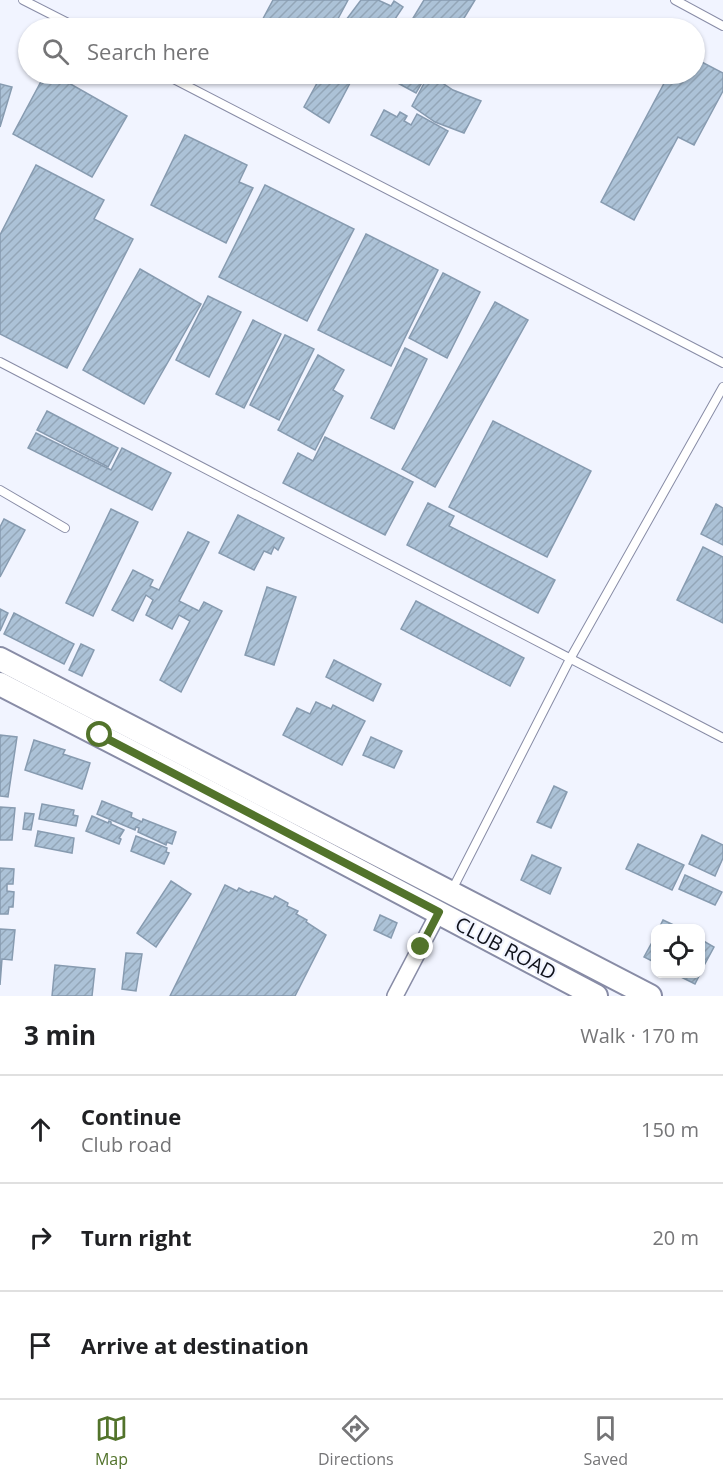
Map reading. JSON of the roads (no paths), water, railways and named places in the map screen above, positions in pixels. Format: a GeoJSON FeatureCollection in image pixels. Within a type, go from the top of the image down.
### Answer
{"type":"FeatureCollection","features":[{"type":"Feature","properties":{"kind":"main road"},"geometry":{"type":"LineString","coordinates":[[0,659],[650,996]]}},
{"type":"Feature","properties":{"kind":"main road","name":"CLUB ROAD"},"geometry":{"type":"LineString","coordinates":[[0,684],[596,996]]}},
{"type":"Feature","properties":{"kind":"main road"},"geometry":{"type":"LineString","coordinates":[[416,900],[427,880]]}},
{"type":"Feature","properties":{"kind":"street"},"geometry":{"type":"LineString","coordinates":[[395,996],[439,912]]}},
{"type":"Feature","properties":{"kind":"lane"},"geometry":{"type":"LineString","coordinates":[[23,0],[58,18]]}},
{"type":"Feature","properties":{"kind":"lane"},"geometry":{"type":"LineString","coordinates":[[675,0],[723,26]]}},
{"type":"Feature","properties":{"kind":"lane"},"geometry":{"type":"LineString","coordinates":[[183,84],[723,363]]}},
{"type":"Feature","properties":{"kind":"lane"},"geometry":{"type":"LineString","coordinates":[[0,362],[723,738]]}},
{"type":"Feature","properties":{"kind":"lane"},"geometry":{"type":"LineString","coordinates":[[451,892],[570,659],[723,387]]}},
{"type":"Feature","properties":{"kind":"lane"},"geometry":{"type":"LineString","coordinates":[[0,490],[65,528]]}}]}
